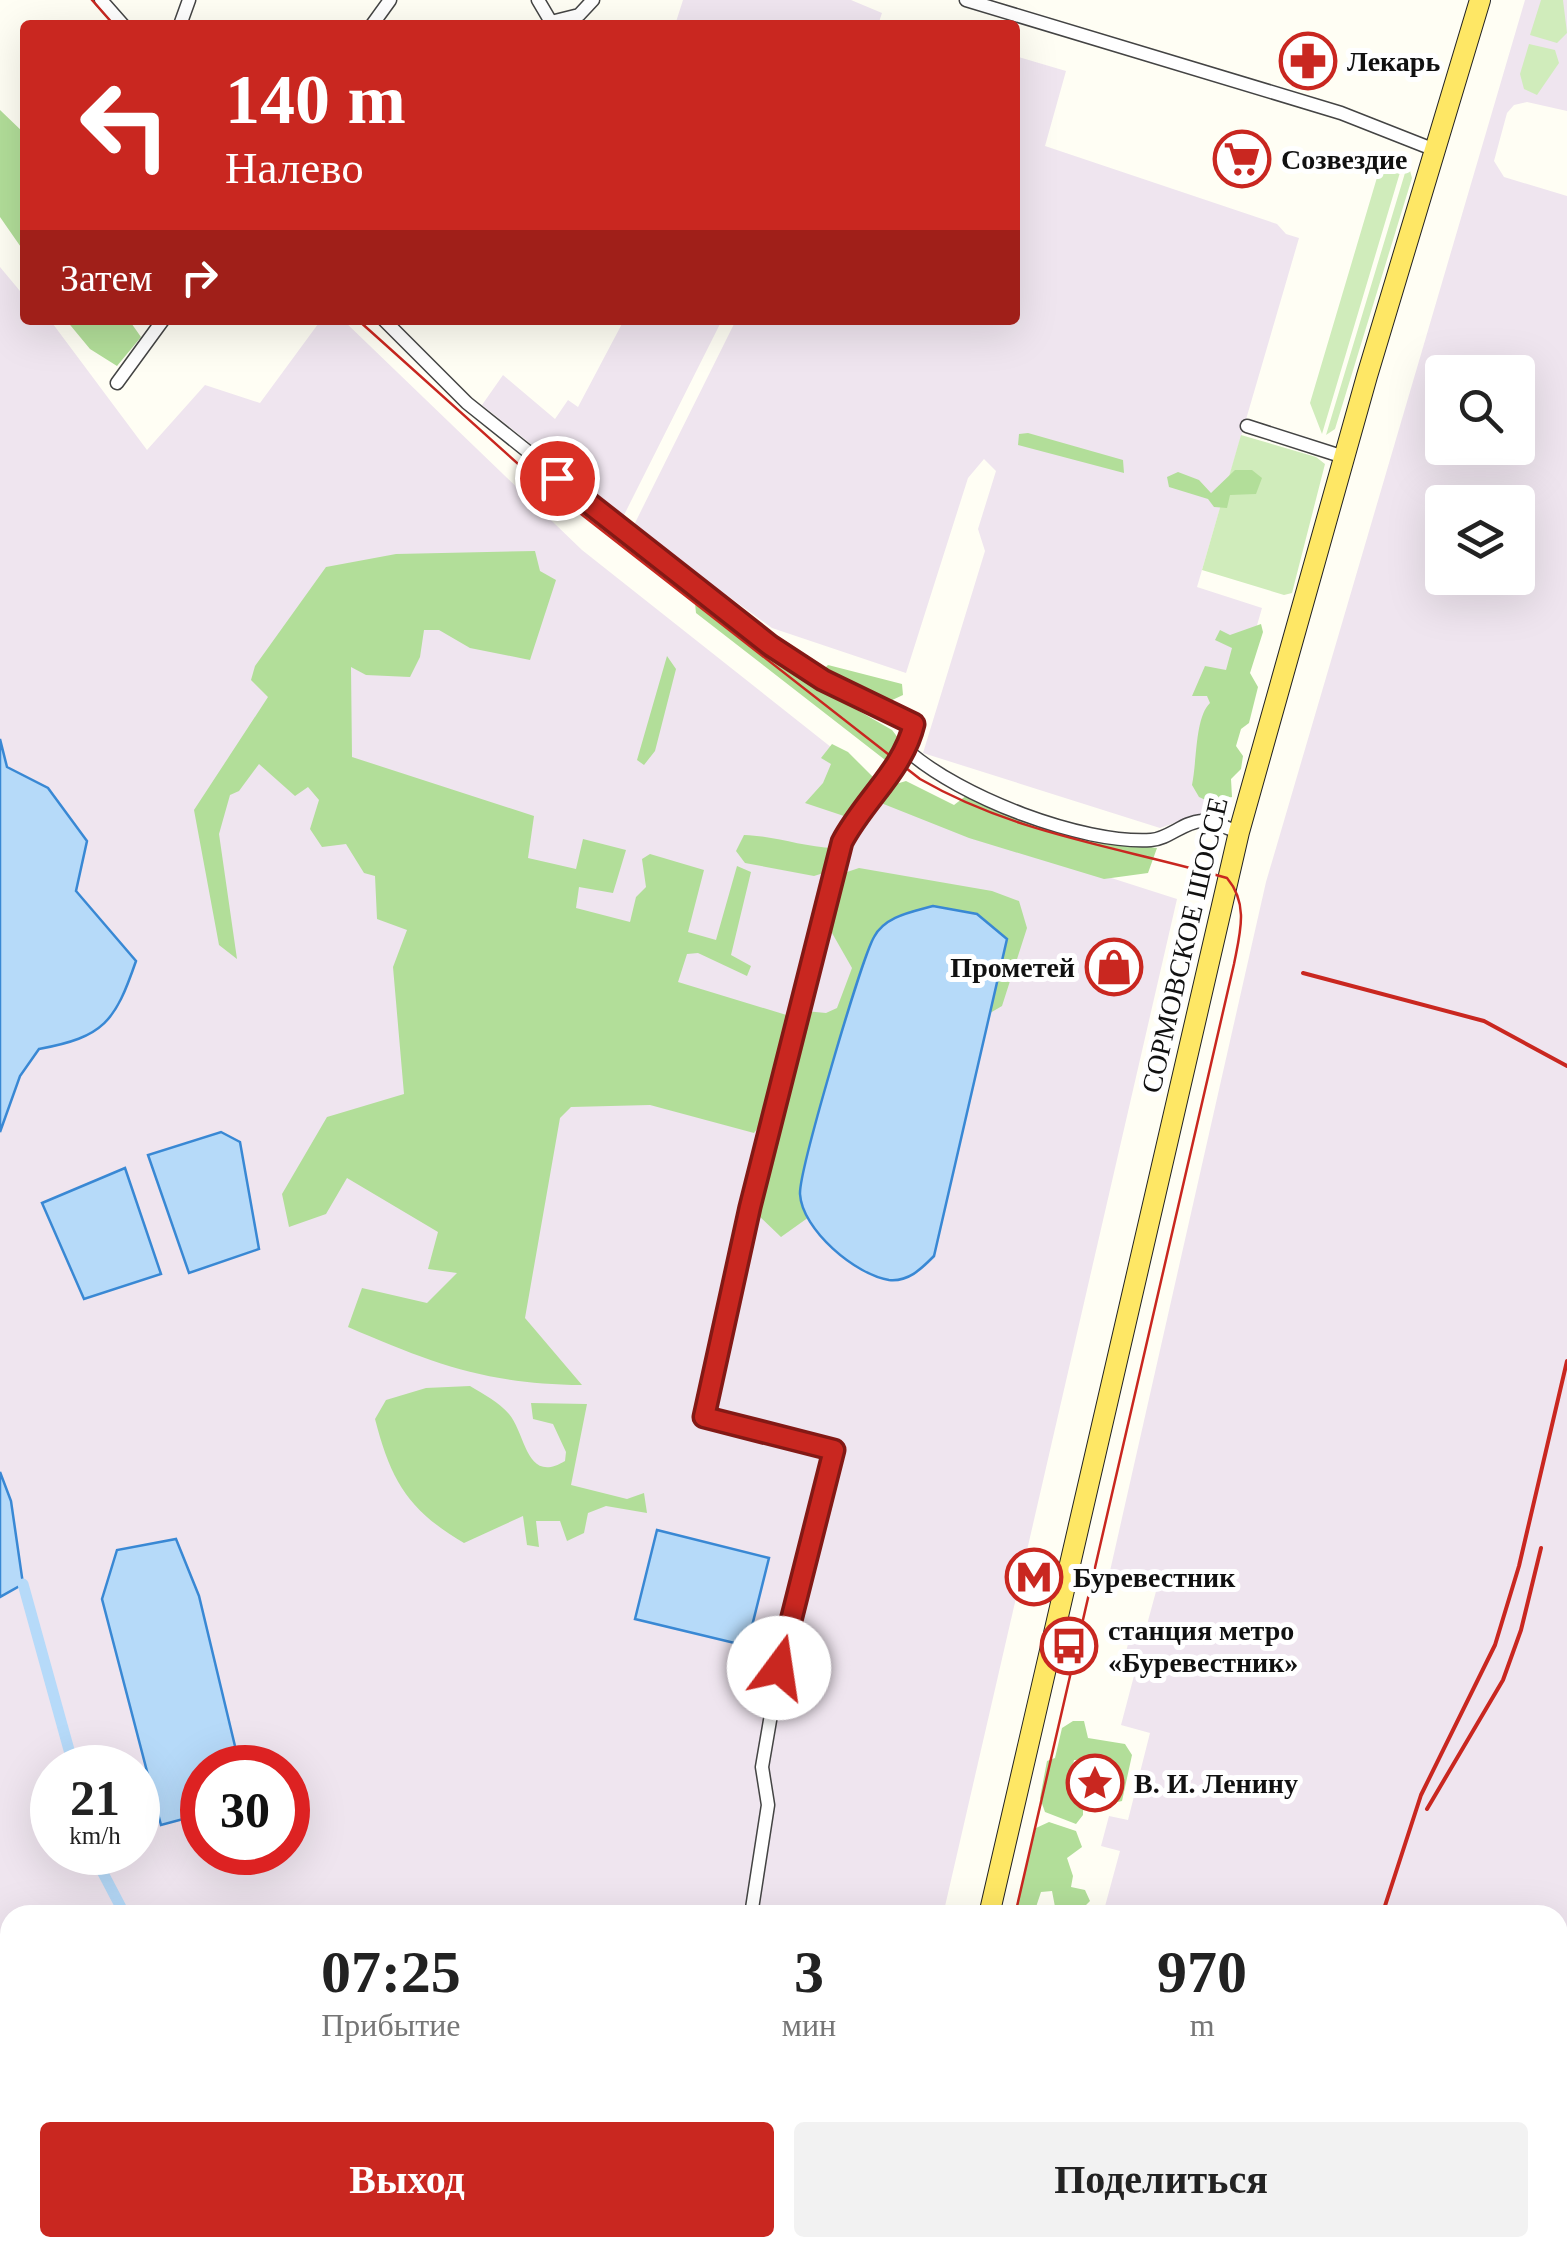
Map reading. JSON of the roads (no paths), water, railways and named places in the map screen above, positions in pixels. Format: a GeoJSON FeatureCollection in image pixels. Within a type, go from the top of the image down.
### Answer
{"type":"FeatureCollection","features":[{"type":"Feature","properties":{"kind":"main road","name":"СОРМОВСКОЕ ШОССЕ"},"geometry":{"type":"LineString","coordinates":[[991,1905],[1238,832],[1480,0]]}},
{"type":"Feature","properties":{"kind":"street"},"geometry":{"type":"LineString","coordinates":[[100,0],[118,20]]}},
{"type":"Feature","properties":{"kind":"street"},"geometry":{"type":"LineString","coordinates":[[560,20],[580,14],[592,0]]}},
{"type":"Feature","properties":{"kind":"street"},"geometry":{"type":"LineString","coordinates":[[966,0],[1016,20]]}},
{"type":"Feature","properties":{"kind":"street"},"geometry":{"type":"LineString","coordinates":[[1020,21],[1360,119],[1435,150]]}},
{"type":"Feature","properties":{"kind":"street"},"geometry":{"type":"LineString","coordinates":[[117,384],[158,325]]}},
{"type":"Feature","properties":{"kind":"street"},"geometry":{"type":"LineString","coordinates":[[389,325],[467,403],[771,646],[823,680],[914,724],[908,751],[866,802],[842,842],[754,1189],[704,1417],[834,1450],[779,1668],[762,1766],[768,1805],[753,1905]]}},
{"type":"Feature","properties":{"kind":"street"},"geometry":{"type":"LineString","coordinates":[[1247,426],[1344,457]]}},
{"type":"Feature","properties":{"kind":"street"},"geometry":{"type":"LineString","coordinates":[[908,751],[929,770],[1007,807],[1100,836],[1154,840],[1202,821],[1238,832]]}},
{"type":"Feature","properties":{"kind":"water"},"geometry":{"type":"Polygon","coordinates":[[[0,739],[7,767],[48,788],[87,841],[76,891],[136,961],[121,999],[104,1023],[79,1039],[39,1049],[20,1076],[0,1132],[0,739]]]}},
{"type":"Feature","properties":{"kind":"water"},"geometry":{"type":"Polygon","coordinates":[[[933,906],[977,914],[1007,939],[934,1256],[909,1276],[889,1280],[861,1270],[820,1236],[803,1208],[802,1177],[832,1066],[874,937],[892,920],[933,906]]]}},
{"type":"Feature","properties":{"kind":"water"},"geometry":{"type":"Polygon","coordinates":[[[221,1132],[240,1142],[259,1249],[189,1273],[148,1155],[221,1132]]]}},
{"type":"Feature","properties":{"kind":"water"},"geometry":{"type":"Polygon","coordinates":[[[125,1168],[161,1274],[84,1299],[42,1203],[125,1168]]]}},
{"type":"Feature","properties":{"kind":"water"},"geometry":{"type":"Polygon","coordinates":[[[0,1472],[11,1501],[23,1584],[0,1597],[0,1472]]]}},
{"type":"Feature","properties":{"kind":"water"},"geometry":{"type":"Polygon","coordinates":[[[657,1530],[769,1558],[747,1646],[635,1619],[657,1530]]]}},
{"type":"Feature","properties":{"kind":"water"},"geometry":{"type":"Polygon","coordinates":[[[176,1539],[199,1596],[235,1745],[180,1745],[180,1820],[161,1825],[160,1745],[140,1745],[102,1599],[117,1550],[176,1539]]]}},
{"type":"Feature","properties":{"kind":"waterway"},"geometry":{"type":"LineString","coordinates":[[23,1584],[68,1745]]}},
{"type":"Feature","properties":{"kind":"waterway"},"geometry":{"type":"LineString","coordinates":[[104,1875],[120,1905]]}},
{"type":"Feature","properties":{"kind":"tram line"},"geometry":{"type":"LineString","coordinates":[[92,0],[110,20]]}},
{"type":"Feature","properties":{"kind":"tram line"},"geometry":{"type":"LineString","coordinates":[[364,325],[526,471],[920,779],[994,814],[1070,838],[1227,878],[1234,888],[1240,908],[1239,941],[1017,1905]]}},
{"type":"Feature","properties":{"kind":"railway"},"geometry":{"type":"LineString","coordinates":[[1303,973],[1484,1021],[1567,1066]]}},
{"type":"Feature","properties":{"kind":"railway"},"geometry":{"type":"LineString","coordinates":[[1385,1905],[1421,1795],[1495,1645],[1519,1566],[1567,1361]]}},
{"type":"Feature","properties":{"kind":"railway"},"geometry":{"type":"LineString","coordinates":[[1427,1809],[1503,1680],[1521,1630],[1541,1548]]}},
{"type":"Feature","properties":{"kind":"place","name":"Лекарь"},"geometry":{"type":"Point","coordinates":[1308,61]}},
{"type":"Feature","properties":{"kind":"place","name":"Созвездие"},"geometry":{"type":"Point","coordinates":[1242,159]}},
{"type":"Feature","properties":{"kind":"place","name":"Прометей"},"geometry":{"type":"Point","coordinates":[1114,967]}},
{"type":"Feature","properties":{"kind":"place","name":"Буревестник"},"geometry":{"type":"Point","coordinates":[1034,1577]}},
{"type":"Feature","properties":{"kind":"place","name":"станция метро «Буревестник»"},"geometry":{"type":"Point","coordinates":[1069,1646]}},
{"type":"Feature","properties":{"kind":"place","name":"В. И. Ленину"},"geometry":{"type":"Point","coordinates":[1095,1783]}}]}
